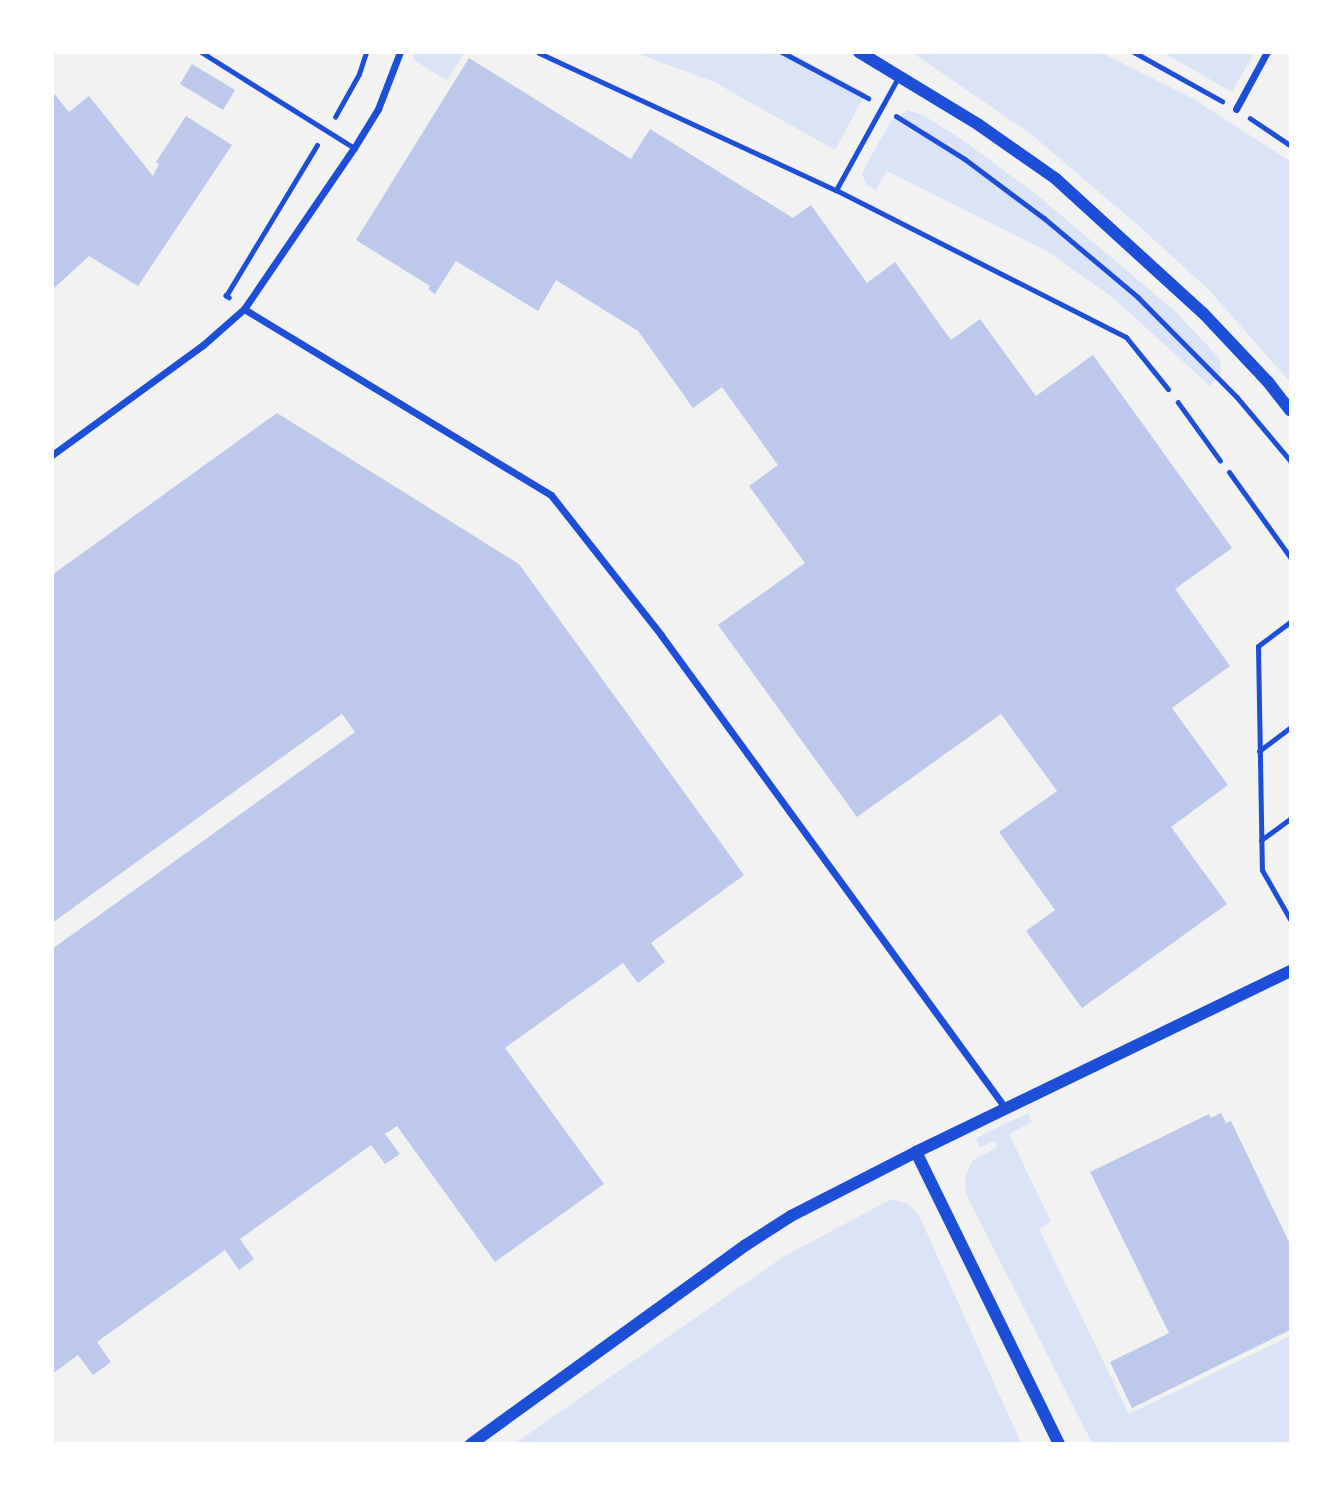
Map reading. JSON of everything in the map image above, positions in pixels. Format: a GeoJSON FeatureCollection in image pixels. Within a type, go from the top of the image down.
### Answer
{"type":"FeatureCollection","features":[{"type":"Feature","properties":{"kind":"street"},"geometry":{"type":"LineString","coordinates":[[52,455],[203,345],[244,309],[354,148],[378,108],[400,52]]}},
{"type":"Feature","properties":{"kind":"street"},"geometry":{"type":"LineString","coordinates":[[859,52],[979,125],[1056,179],[1203,313],[1268,382],[1290,411]]}},
{"type":"Feature","properties":{"kind":"street"},"geometry":{"type":"LineString","coordinates":[[1236,109],[1267,52]]}},
{"type":"Feature","properties":{"kind":"street"},"geometry":{"type":"LineString","coordinates":[[244,309],[551,495],[660,635],[1006,1109]]}},
{"type":"Feature","properties":{"kind":"street"},"geometry":{"type":"LineString","coordinates":[[471,1444],[746,1245],[791,1216],[916,1152],[1290,971]]}},
{"type":"Feature","properties":{"kind":"street"},"geometry":{"type":"LineString","coordinates":[[916,1152],[1059,1444]]}},
{"type":"Feature","properties":{"kind":"lane"},"geometry":{"type":"LineString","coordinates":[[201,52],[354,148]]}},
{"type":"Feature","properties":{"kind":"lane"},"geometry":{"type":"LineString","coordinates":[[539,52],[836,190],[1126,337],[1168,389]]}},
{"type":"Feature","properties":{"kind":"lane"},"geometry":{"type":"LineString","coordinates":[[836,190],[899,76]]}},
{"type":"Feature","properties":{"kind":"lane"},"geometry":{"type":"LineString","coordinates":[[1229,472],[1290,557]]}},
{"type":"Feature","properties":{"kind":"lane"},"geometry":{"type":"LineString","coordinates":[[1290,622],[1258,646],[1262,870],[1290,919]]}},
{"type":"Feature","properties":{"kind":"lane"},"geometry":{"type":"LineString","coordinates":[[1259,751],[1290,728]]}},
{"type":"Feature","properties":{"kind":"lane"},"geometry":{"type":"LineString","coordinates":[[1261,840],[1290,819]]}},
{"type":"Feature","properties":{"kind":"path"},"geometry":{"type":"LineString","coordinates":[[244,309],[226,296],[359,74],[366,52]]}},
{"type":"Feature","properties":{"kind":"path"},"geometry":{"type":"LineString","coordinates":[[782,52],[883,107],[975,166],[1044,218],[1138,297],[1237,397],[1290,460]]}},
{"type":"Feature","properties":{"kind":"path"},"geometry":{"type":"LineString","coordinates":[[1134,52],[1236,109],[1290,145]]}},
{"type":"Feature","properties":{"kind":"path"},"geometry":{"type":"LineString","coordinates":[[1168,389],[1229,472]]}},
{"type":"Feature","properties":{"kind":"shaded area"},"geometry":{"type":"Polygon","coordinates":[[[415,52],[464,53],[447,81],[413,59],[415,52]]]}},
{"type":"Feature","properties":{"kind":"shaded area"},"geometry":{"type":"Polygon","coordinates":[[[636,53],[790,53],[866,93],[835,150],[714,82],[636,53]]]}},
{"type":"Feature","properties":{"kind":"shaded area"},"geometry":{"type":"Polygon","coordinates":[[[913,53],[1102,53],[1192,98],[1290,161],[1290,382],[1210,291],[1141,228],[1032,135],[913,53]]]}},
{"type":"Feature","properties":{"kind":"shaded area"},"geometry":{"type":"Polygon","coordinates":[[[1164,53],[1254,53],[1232,92],[1164,53]]]}},
{"type":"Feature","properties":{"kind":"shaded area"},"geometry":{"type":"Polygon","coordinates":[[[908,110],[923,115],[964,141],[1037,195],[1176,312],[1220,359],[1221,373],[1210,386],[1111,296],[1045,250],[887,171],[876,190],[866,185],[862,174],[870,158],[891,121],[908,110]]]}},
{"type":"Feature","properties":{"kind":"shaded area"},"geometry":{"type":"Polygon","coordinates":[[[1028,1113],[1032,1122],[1009,1134],[1051,1222],[1039,1229],[1129,1414],[1290,1336],[1290,1443],[1092,1443],[966,1194],[965,1177],[972,1161],[997,1147],[994,1141],[980,1147],[976,1138],[1028,1113]]]}},
{"type":"Feature","properties":{"kind":"shaded area"},"geometry":{"type":"Polygon","coordinates":[[[892,1199],[908,1204],[918,1213],[1021,1443],[515,1443],[786,1255],[892,1199]]]}},
{"type":"Feature","properties":{"kind":"building"},"geometry":{"type":"Polygon","coordinates":[[[469,58],[631,159],[650,129],[793,218],[811,205],[867,283],[895,262],[951,340],[980,319],[1036,396],[1093,355],[1232,548],[1175,589],[1230,666],[1172,708],[1228,785],[1171,827],[1227,904],[1082,1008],[1026,931],[1055,910],[999,832],[1057,791],[1001,714],[857,817],[718,625],[805,563],[749,486],[778,465],[722,387],[693,408],[638,331],[556,280],[538,311],[456,261],[435,294],[428,289],[430,286],[356,240],[469,58]]]}},
{"type":"Feature","properties":{"kind":"building"},"geometry":{"type":"Polygon","coordinates":[[[192,64],[235,90],[223,110],[180,84],[192,64]]]}},
{"type":"Feature","properties":{"kind":"building"},"geometry":{"type":"Polygon","coordinates":[[[52,91],[69,112],[89,96],[153,176],[159,164],[156,162],[186,116],[232,145],[138,286],[89,256],[52,290],[52,91]]]}},
{"type":"Feature","properties":{"kind":"building"},"geometry":{"type":"Polygon","coordinates":[[[277,413],[519,564],[744,875],[651,943],[665,962],[638,983],[623,963],[505,1048],[604,1184],[495,1262],[397,1126],[385,1134],[400,1154],[385,1164],[371,1145],[240,1239],[254,1259],[239,1270],[225,1250],[97,1342],[111,1362],[93,1375],[78,1355],[52,1374],[52,949],[355,732],[342,714],[52,923],[52,575],[277,413]]]}},
{"type":"Feature","properties":{"kind":"building"},"geometry":{"type":"Polygon","coordinates":[[[1221,1113],[1226,1123],[1231,1121],[1290,1244],[1290,1330],[1132,1408],[1110,1362],[1169,1333],[1090,1172],[1209,1114],[1211,1118],[1221,1113]]]}}]}
